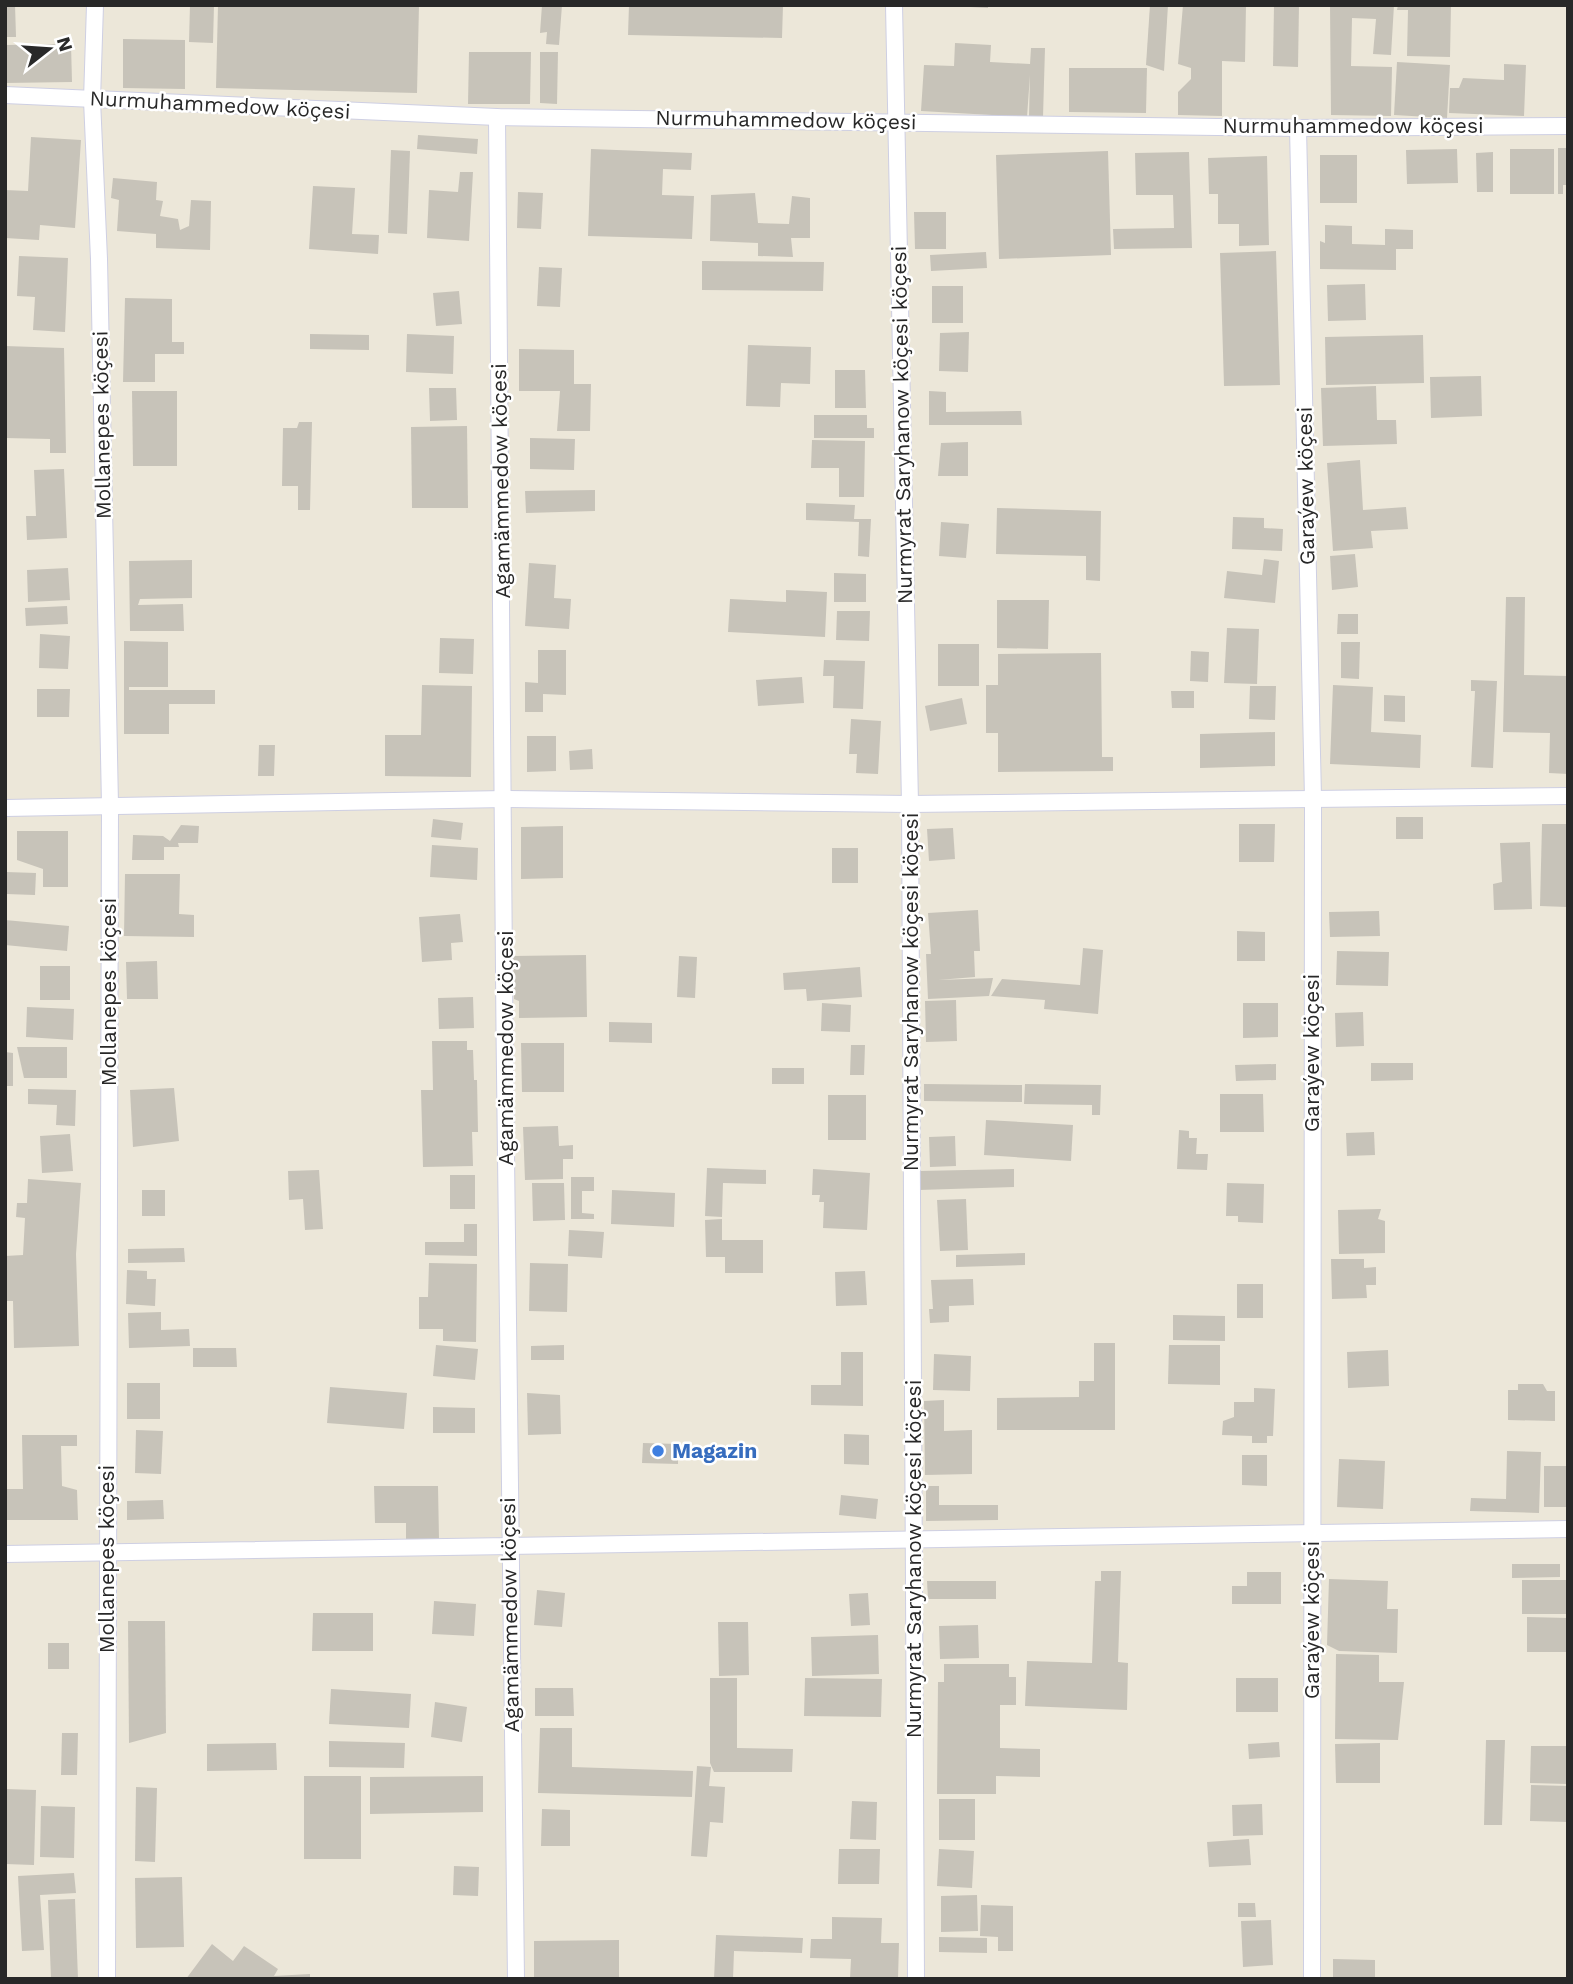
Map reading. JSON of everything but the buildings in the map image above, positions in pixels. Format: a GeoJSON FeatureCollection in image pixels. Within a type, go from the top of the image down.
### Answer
{"type":"FeatureCollection","features":[{"type":"Feature","properties":{"kind":"street","name":"Mollanepes köçesi"},"geometry":{"type":"LineString","coordinates":[[95,5],[92,100],[99,259],[110,805],[107,1979]]}},
{"type":"Feature","properties":{"kind":"street","name":"Nurmyrat Saryhanow köçesi köçesi"},"geometry":{"type":"LineString","coordinates":[[894,5],[910,804],[916,1979]]}},
{"type":"Feature","properties":{"kind":"street","name":"Nurmuhammedow köçesi"},"geometry":{"type":"LineString","coordinates":[[5,95],[497,117],[1298,128],[1568,126]]}},
{"type":"Feature","properties":{"kind":"street","name":"Agamämmedow köçesi"},"geometry":{"type":"LineString","coordinates":[[497,117],[505,799],[508,1548],[516,1979]]}},
{"type":"Feature","properties":{"kind":"street","name":"Garaýew köçesi"},"geometry":{"type":"LineString","coordinates":[[1298,128],[1313,798],[1312,1979]]}},
{"type":"Feature","properties":{"kind":"street"},"geometry":{"type":"LineString","coordinates":[[5,808],[505,799],[910,804],[1568,796]]}},
{"type":"Feature","properties":{"kind":"street"},"geometry":{"type":"LineString","coordinates":[[5,1554],[508,1548],[914,1537],[1568,1529]]}},
{"type":"Feature","properties":{"kind":"place","name":"Magazin"},"geometry":{"type":"Point","coordinates":[658,1451]}}]}
